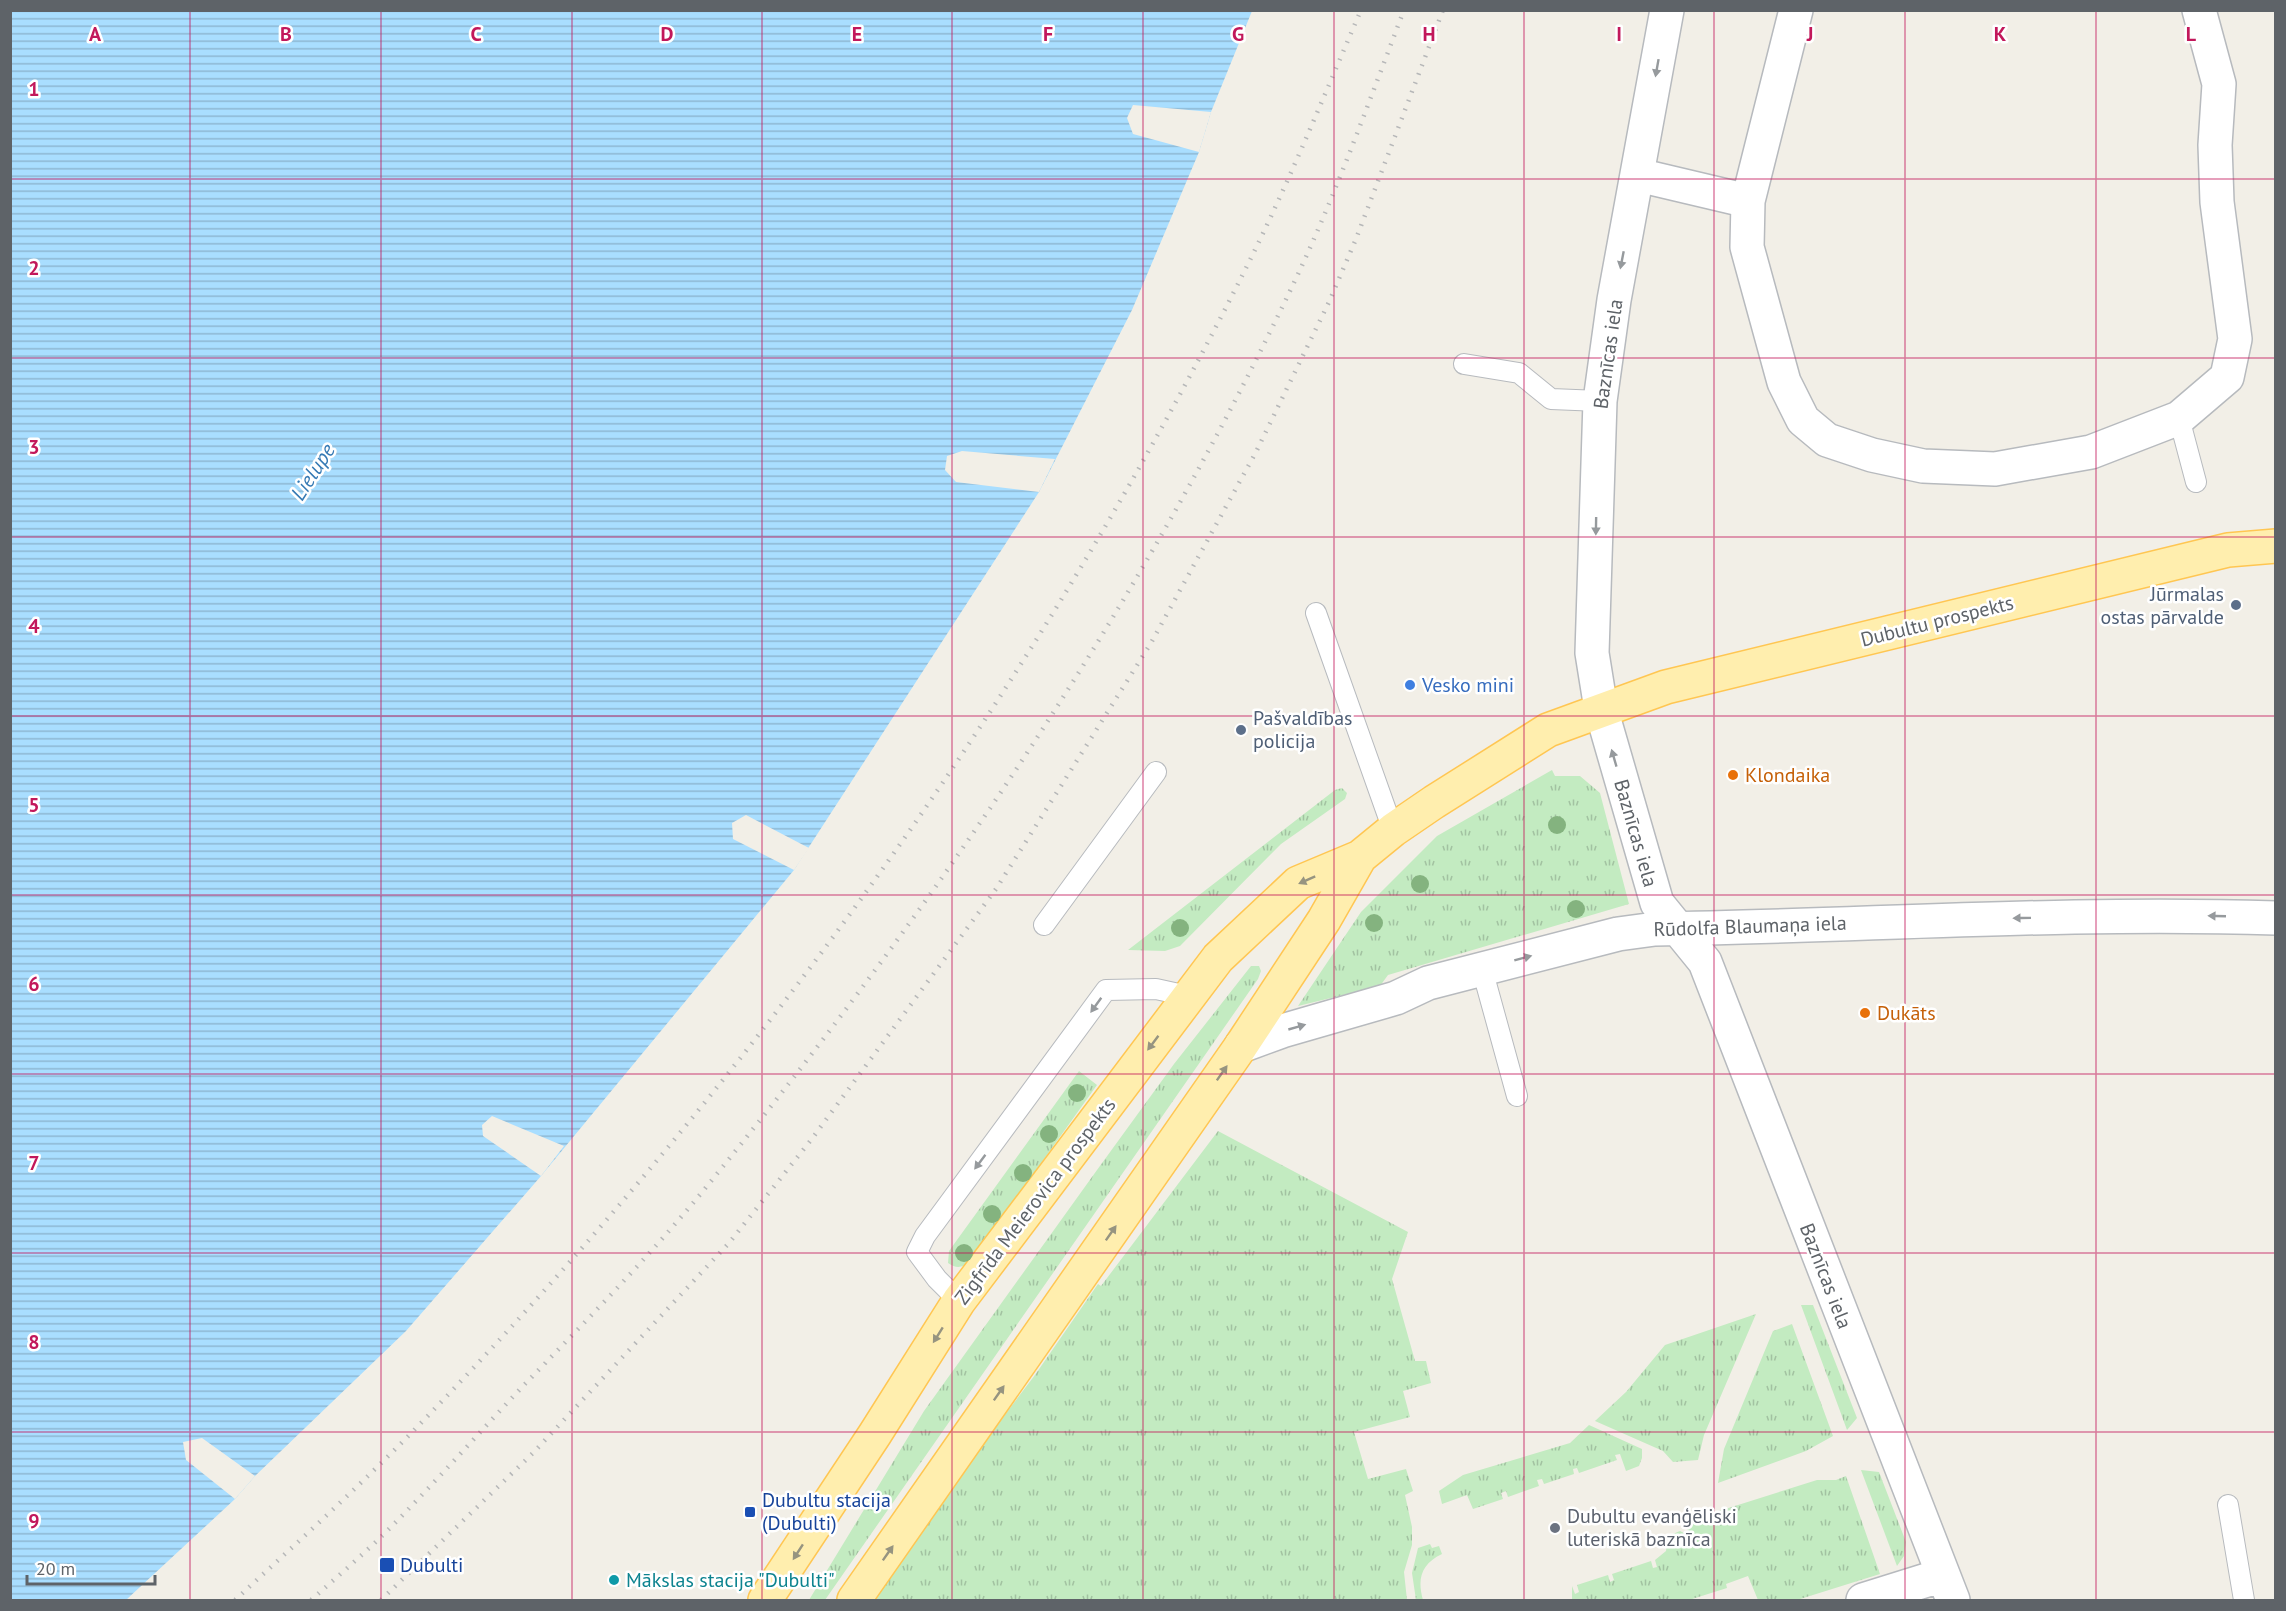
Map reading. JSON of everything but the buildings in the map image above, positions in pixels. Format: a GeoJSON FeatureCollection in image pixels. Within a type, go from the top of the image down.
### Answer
{"type":"FeatureCollection","features":[{"type":"Feature","properties":{"kind":"main road"},"geometry":{"type":"LineString","coordinates":[[2228,550],[2276,525]]}},
{"type":"Feature","properties":{"kind":"main road","name":"Dubultu prospekts"},"geometry":{"type":"LineString","coordinates":[[1600,709],[1666,687],[2228,550],[2276,546]]}},
{"type":"Feature","properties":{"kind":"main road","name":"Zigfrīda Meierovica prospekts"},"geometry":{"type":"LineString","coordinates":[[765,1600],[875,1434],[959,1301],[1218,958],[1298,883],[1360,857],[1393,830],[1548,730],[1600,709]]}},
{"type":"Feature","properties":{"kind":"main road","name":"Zigfrīda Meierovica prospekts"},"geometry":{"type":"LineString","coordinates":[[854,1600],[1241,1046],[1324,920],[1360,857]]}},
{"type":"Feature","properties":{"kind":"street","name":"Baznīcas iela"},"geometry":{"type":"LineString","coordinates":[[1667,10],[1614,300],[1600,401],[1592,654],[1600,709],[1657,903],[1705,962],[1948,1588]]}},
{"type":"Feature","properties":{"kind":"street"},"geometry":{"type":"LineString","coordinates":[[1796,10],[1748,201],[1747,246],[1784,382],[1803,420],[1827,440],[1872,455],[1923,466],[1995,469],[2091,452],[2179,418],[2227,377],[2235,339],[2217,202],[2215,145],[2219,84],[2199,10]]}},
{"type":"Feature","properties":{"kind":"street"},"geometry":{"type":"LineString","coordinates":[[1638,175],[1748,201]]}},
{"type":"Feature","properties":{"kind":"street","name":"Rūdolfa Blaumaņa iela"},"geometry":{"type":"LineString","coordinates":[[1241,1046],[1282,1031],[1395,998],[1428,983],[1618,934],[1678,928],[1925,920],[2198,915],[2276,918]]}},
{"type":"Feature","properties":{"kind":"street"},"geometry":{"type":"LineString","coordinates":[[1863,1600],[1948,1588]]}},
{"type":"Feature","properties":{"kind":"lane"},"geometry":{"type":"LineString","coordinates":[[1464,364],[1519,373],[1551,399],[1600,401]]}},
{"type":"Feature","properties":{"kind":"lane"},"geometry":{"type":"LineString","coordinates":[[2179,418],[2196,482]]}},
{"type":"Feature","properties":{"kind":"lane"},"geometry":{"type":"LineString","coordinates":[[1316,613],[1393,830]]}},
{"type":"Feature","properties":{"kind":"lane"},"geometry":{"type":"LineString","coordinates":[[1044,925],[1156,772]]}},
{"type":"Feature","properties":{"kind":"lane"},"geometry":{"type":"LineString","coordinates":[[1482,969],[1517,1096]]}},
{"type":"Feature","properties":{"kind":"lane"},"geometry":{"type":"LineString","coordinates":[[959,1301],[937,1279],[917,1252],[925,1236],[1106,990],[1156,989],[1188,996]]}},
{"type":"Feature","properties":{"kind":"lane"},"geometry":{"type":"LineString","coordinates":[[2228,1505],[2244,1600]]}},
{"type":"Feature","properties":{"kind":"green space"},"geometry":{"type":"Polygon","coordinates":[[[1552,770],[1555,776],[1580,776],[1600,793],[1629,904],[1388,975],[1380,986],[1298,1006],[1361,912],[1437,836],[1552,770]]]}},
{"type":"Feature","properties":{"kind":"green space"},"geometry":{"type":"Polygon","coordinates":[[[1342,788],[1347,793],[1345,799],[1281,844],[1180,946],[1165,951],[1128,950],[1335,790],[1342,788]]]}},
{"type":"Feature","properties":{"kind":"green space"},"geometry":{"type":"Polygon","coordinates":[[[1251,966],[1259,966],[1261,971],[1258,979],[825,1600],[809,1600],[924,1411],[1174,1064],[1251,966]]]}},
{"type":"Feature","properties":{"kind":"green space"},"geometry":{"type":"Polygon","coordinates":[[[1079,1071],[1097,1085],[971,1261],[960,1267],[948,1263],[949,1251],[1079,1071]]]}},
{"type":"Feature","properties":{"kind":"green space"},"geometry":{"type":"Polygon","coordinates":[[[1218,1131],[1408,1232],[1392,1279],[1415,1361],[1426,1361],[1431,1383],[1403,1391],[1410,1417],[1354,1432],[1368,1479],[1406,1469],[1413,1491],[1405,1495],[1412,1527],[1412,1545],[1404,1572],[1407,1600],[868,1600],[882,1577],[1035,1375],[1098,1284],[1101,1286],[1218,1131]]]}},
{"type":"Feature","properties":{"kind":"green space"},"geometry":{"type":"Polygon","coordinates":[[[1801,1305],[1813,1305],[1857,1418],[1847,1430],[1801,1305]]]}},
{"type":"Feature","properties":{"kind":"green space"},"geometry":{"type":"Polygon","coordinates":[[[1756,1314],[1704,1435],[1698,1460],[1673,1462],[1663,1451],[1595,1421],[1626,1392],[1665,1345],[1756,1314]]]}},
{"type":"Feature","properties":{"kind":"green space"},"geometry":{"type":"Polygon","coordinates":[[[1792,1324],[1833,1436],[1806,1451],[1718,1483],[1724,1449],[1773,1331],[1792,1324]]]}},
{"type":"Feature","properties":{"kind":"green space"},"geometry":{"type":"Polygon","coordinates":[[[1589,1425],[1642,1449],[1639,1466],[1626,1471],[1620,1454],[1615,1455],[1617,1460],[1579,1473],[1577,1468],[1573,1469],[1574,1474],[1544,1484],[1542,1479],[1537,1480],[1539,1486],[1508,1497],[1506,1491],[1501,1493],[1503,1499],[1473,1509],[1467,1495],[1442,1504],[1439,1491],[1463,1475],[1570,1443],[1589,1425]]]}},
{"type":"Feature","properties":{"kind":"green space"},"geometry":{"type":"Polygon","coordinates":[[[1861,1470],[1879,1472],[1906,1542],[1904,1556],[1897,1566],[1861,1470]]]}},
{"type":"Feature","properties":{"kind":"green space"},"geometry":{"type":"Polygon","coordinates":[[[1846,1476],[1880,1574],[1797,1600],[1758,1600],[1748,1576],[1726,1584],[1727,1588],[1689,1600],[1572,1600],[1572,1586],[1575,1594],[1579,1592],[1577,1585],[1608,1575],[1610,1582],[1614,1580],[1612,1574],[1651,1561],[1653,1568],[1657,1567],[1655,1560],[1666,1551],[1668,1536],[1680,1531],[1686,1534],[1689,1530],[1682,1527],[1681,1523],[1817,1480],[1836,1480],[1846,1476]]]}},
{"type":"Feature","properties":{"kind":"green space"},"geometry":{"type":"Polygon","coordinates":[[[1430,1544],[1432,1548],[1439,1546],[1442,1554],[1425,1567],[1420,1585],[1423,1600],[1416,1600],[1412,1573],[1418,1548],[1430,1544]]]}},
{"type":"Feature","properties":{"kind":"water","name":"Lielupe"},"geometry":{"type":"Polygon","coordinates":[[[11,11],[1252,11],[1211,112],[1199,152],[1132,310],[1039,492],[794,870],[541,1176],[406,1331],[255,1476],[235,1499],[126,1600],[11,1600],[11,11]]]}},
{"type":"Feature","properties":{"kind":"pier"},"geometry":{"type":"Polygon","coordinates":[[[1133,105],[1211,112],[1199,152],[1133,134],[1127,118],[1133,105]]]}},
{"type":"Feature","properties":{"kind":"pier"},"geometry":{"type":"Polygon","coordinates":[[[962,451],[1055,459],[1039,492],[956,482],[945,470],[947,456],[962,451]]]}},
{"type":"Feature","properties":{"kind":"pier"},"geometry":{"type":"Polygon","coordinates":[[[746,815],[809,848],[794,870],[733,839],[732,823],[746,815]]]}},
{"type":"Feature","properties":{"kind":"pier"},"geometry":{"type":"Polygon","coordinates":[[[492,1116],[564,1146],[541,1176],[483,1136],[482,1125],[492,1116]]]}},
{"type":"Feature","properties":{"kind":"pier"},"geometry":{"type":"Polygon","coordinates":[[[202,1438],[255,1476],[235,1499],[186,1460],[183,1442],[202,1438]]]}},
{"type":"Feature","properties":{"kind":"railway"},"geometry":{"type":"LineString","coordinates":[[235,1600],[398,1446],[542,1293],[658,1159],[769,1021],[876,879],[976,732],[1072,582],[1161,429],[1260,240],[1361,10]]}},
{"type":"Feature","properties":{"kind":"railway"},"geometry":{"type":"LineString","coordinates":[[311,1600],[401,1517],[682,1216],[787,1086],[948,869],[1096,645],[1165,530],[1229,412],[1290,291],[1321,222],[1404,10]]}},
{"type":"Feature","properties":{"kind":"railway"},"geometry":{"type":"LineString","coordinates":[[381,1600],[533,1453],[729,1243],[811,1140],[996,889],[1151,643],[1256,452],[1329,302],[1356,239],[1443,10]]}},
{"type":"Feature","properties":{"kind":"place","name":"Jūrmalas ostas pārvalde"},"geometry":{"type":"Point","coordinates":[2236,605]}},
{"type":"Feature","properties":{"kind":"place","name":"Vesko mini"},"geometry":{"type":"Point","coordinates":[1410,685]}},
{"type":"Feature","properties":{"kind":"place","name":"Pašvaldības policija"},"geometry":{"type":"Point","coordinates":[1241,730]}},
{"type":"Feature","properties":{"kind":"place","name":"Klondaika"},"geometry":{"type":"Point","coordinates":[1733,775]}},
{"type":"Feature","properties":{"kind":"place","name":"Dukāts"},"geometry":{"type":"Point","coordinates":[1865,1013]}},
{"type":"Feature","properties":{"kind":"place","name":"Dubultu stacija (Dubulti)"},"geometry":{"type":"Point","coordinates":[750,1512]}},
{"type":"Feature","properties":{"kind":"place","name":"Dubultu evanģēliski luteriskā baznīca"},"geometry":{"type":"Point","coordinates":[1555,1528]}},
{"type":"Feature","properties":{"kind":"place","name":"Dubulti"},"geometry":{"type":"Point","coordinates":[387,1565]}},
{"type":"Feature","properties":{"kind":"place","name":"Mākslas stacija \"Dubulti\""},"geometry":{"type":"Point","coordinates":[614,1580]}}]}
